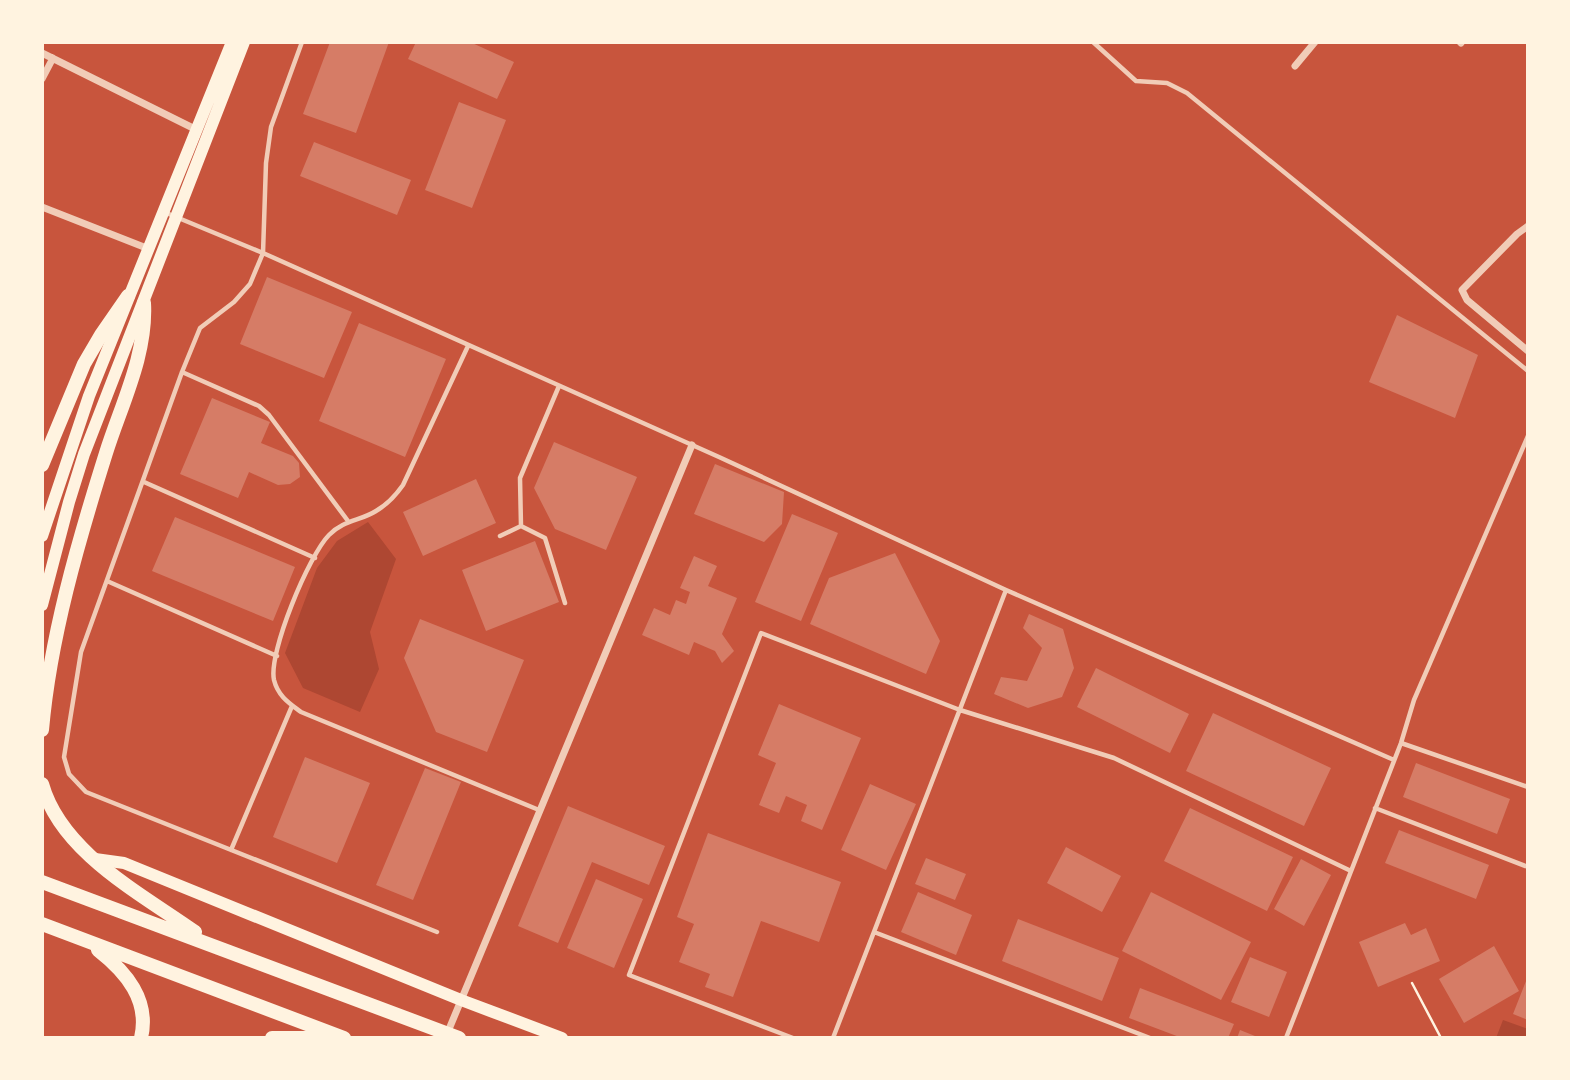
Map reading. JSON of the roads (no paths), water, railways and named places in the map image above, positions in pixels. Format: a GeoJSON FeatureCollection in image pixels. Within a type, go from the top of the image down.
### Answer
{"type":"FeatureCollection","features":[{"type":"Feature","properties":{"kind":"highway"},"geometry":{"type":"LineString","coordinates":[[42,465],[84,364],[128,296]]}},
{"type":"Feature","properties":{"kind":"highway"},"geometry":{"type":"LineString","coordinates":[[42,730],[52,655],[106,453],[142,338],[144,303]]}},
{"type":"Feature","properties":{"kind":"highway"},"geometry":{"type":"LineString","coordinates":[[42,784],[56,818],[75,842],[94,859],[213,945]]}},
{"type":"Feature","properties":{"kind":"highway"},"geometry":{"type":"LineString","coordinates":[[42,882],[453,1036]]}},
{"type":"Feature","properties":{"kind":"highway"},"geometry":{"type":"LineString","coordinates":[[42,924],[344,1038]]}},
{"type":"Feature","properties":{"kind":"highway"},"geometry":{"type":"LineString","coordinates":[[85,941],[114,963],[134,987],[142,1009],[141,1038]]}},
{"type":"Feature","properties":{"kind":"highway"},"geometry":{"type":"LineString","coordinates":[[272,1038],[331,1038]]}},
{"type":"Feature","properties":{"kind":"main road"},"geometry":{"type":"LineString","coordinates":[[42,536],[89,396],[232,42]]}},
{"type":"Feature","properties":{"kind":"main road"},"geometry":{"type":"LineString","coordinates":[[42,605],[84,454],[244,42]]}},
{"type":"Feature","properties":{"kind":"main road"},"geometry":{"type":"LineString","coordinates":[[94,859],[133,867],[562,1038]]}},
{"type":"Feature","properties":{"kind":"street"},"geometry":{"type":"LineString","coordinates":[[1295,66],[1315,42]]}},
{"type":"Feature","properties":{"kind":"street"},"geometry":{"type":"LineString","coordinates":[[42,52],[197,130]]}},
{"type":"Feature","properties":{"kind":"street"},"geometry":{"type":"LineString","coordinates":[[42,79],[53,58]]}},
{"type":"Feature","properties":{"kind":"street"},"geometry":{"type":"LineString","coordinates":[[42,207],[163,255]]}},
{"type":"Feature","properties":{"kind":"street"},"geometry":{"type":"LineString","coordinates":[[1528,226],[1462,290],[1467,300],[1528,351]]}},
{"type":"Feature","properties":{"kind":"street"},"geometry":{"type":"LineString","coordinates":[[453,1036],[461,1000],[692,445]]}},
{"type":"Feature","properties":{"kind":"lane"},"geometry":{"type":"LineString","coordinates":[[302,42],[271,127],[266,163],[263,253],[250,284],[234,302],[200,328],[182,372],[81,652],[64,757],[69,774],[86,792],[436,932]]}},
{"type":"Feature","properties":{"kind":"lane"},"geometry":{"type":"LineString","coordinates":[[1093,42],[1136,81],[1167,83],[1187,93],[1528,372]]}},
{"type":"Feature","properties":{"kind":"lane"},"geometry":{"type":"LineString","coordinates":[[163,211],[692,445],[1006,590],[1394,760]]}},
{"type":"Feature","properties":{"kind":"lane"},"geometry":{"type":"LineString","coordinates":[[468,346],[403,485],[393,498],[375,512],[348,521],[328,537],[314,558],[295,597],[278,643],[274,678],[282,698],[301,712],[541,811]]}},
{"type":"Feature","properties":{"kind":"lane"},"geometry":{"type":"LineString","coordinates":[[182,372],[259,406],[269,415],[348,521]]}},
{"type":"Feature","properties":{"kind":"lane"},"geometry":{"type":"LineString","coordinates":[[521,526],[520,478],[559,386]]}},
{"type":"Feature","properties":{"kind":"lane"},"geometry":{"type":"LineString","coordinates":[[1286,1038],[1401,743],[1414,700],[1528,436]]}},
{"type":"Feature","properties":{"kind":"lane"},"geometry":{"type":"LineString","coordinates":[[144,482],[314,558]]}},
{"type":"Feature","properties":{"kind":"lane"},"geometry":{"type":"LineString","coordinates":[[500,536],[521,526]]}},
{"type":"Feature","properties":{"kind":"lane"},"geometry":{"type":"LineString","coordinates":[[521,526],[545,538],[565,603]]}},
{"type":"Feature","properties":{"kind":"lane"},"geometry":{"type":"LineString","coordinates":[[107,581],[277,656]]}},
{"type":"Feature","properties":{"kind":"lane"},"geometry":{"type":"LineString","coordinates":[[833,1038],[1006,590]]}},
{"type":"Feature","properties":{"kind":"lane"},"geometry":{"type":"LineString","coordinates":[[793,1038],[629,975],[761,633],[960,710],[1114,758],[1351,871]]}},
{"type":"Feature","properties":{"kind":"lane"},"geometry":{"type":"LineString","coordinates":[[231,850],[292,706]]}},
{"type":"Feature","properties":{"kind":"lane"},"geometry":{"type":"LineString","coordinates":[[1401,743],[1528,787]]}},
{"type":"Feature","properties":{"kind":"lane"},"geometry":{"type":"LineString","coordinates":[[1375,808],[1528,867]]}},
{"type":"Feature","properties":{"kind":"lane"},"geometry":{"type":"LineString","coordinates":[[874,932],[1150,1038]]}}]}
